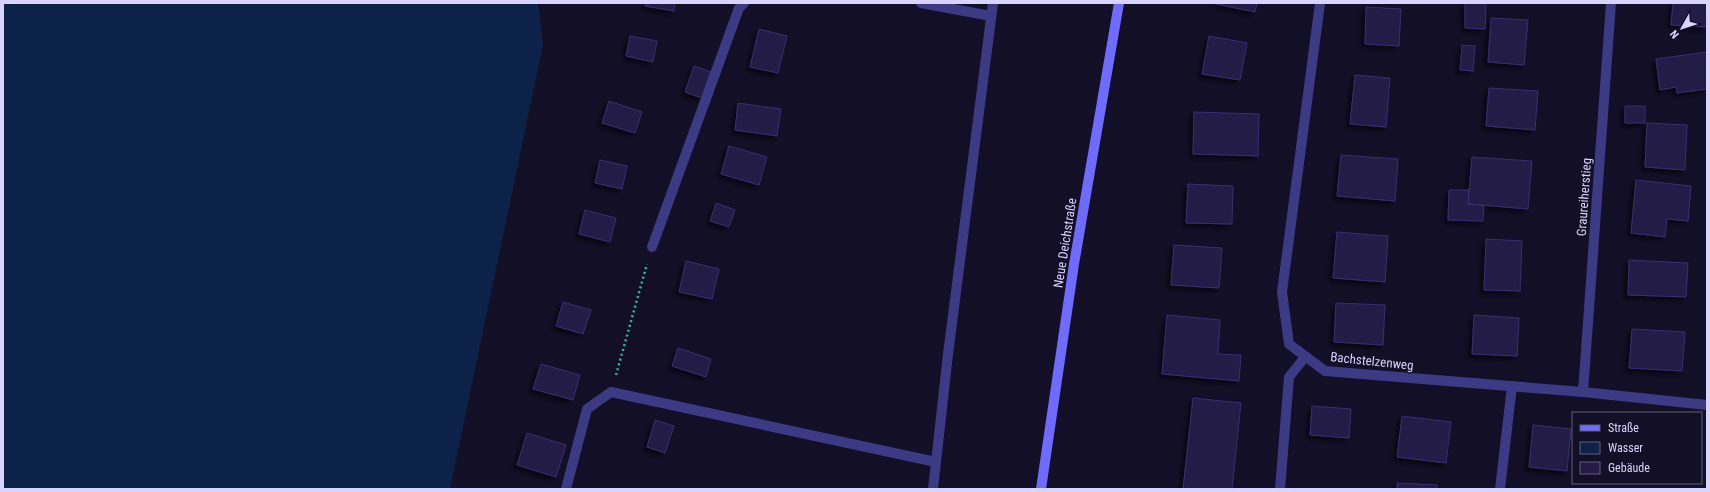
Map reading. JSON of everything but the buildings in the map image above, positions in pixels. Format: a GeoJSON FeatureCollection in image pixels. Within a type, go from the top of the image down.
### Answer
{"type":"FeatureCollection","features":[{"type":"Feature","properties":{"kind":"street"},"geometry":{"type":"LineString","coordinates":[[652,247],[739,8],[744,3]]}},
{"type":"Feature","properties":{"kind":"street"},"geometry":{"type":"LineString","coordinates":[[921,3],[991,16]]}},
{"type":"Feature","properties":{"kind":"street"},"geometry":{"type":"LineString","coordinates":[[933,489],[993,3]]}},
{"type":"Feature","properties":{"kind":"street","name":"Neue Deichstraße"},"geometry":{"type":"LineString","coordinates":[[1041,489],[1074,264],[1119,3]]}},
{"type":"Feature","properties":{"kind":"street","name":"Bachstelzenweg"},"geometry":{"type":"LineString","coordinates":[[1320,3],[1282,292],[1289,344],[1325,371],[1583,392],[1707,405]]}},
{"type":"Feature","properties":{"kind":"street","name":"Graureiherstieg"},"geometry":{"type":"LineString","coordinates":[[1583,392],[1611,3]]}},
{"type":"Feature","properties":{"kind":"street"},"geometry":{"type":"LineString","coordinates":[[1280,489],[1289,377],[1305,357]]}},
{"type":"Feature","properties":{"kind":"street"},"geometry":{"type":"LineString","coordinates":[[1500,489],[1512,386]]}},
{"type":"Feature","properties":{"kind":"street"},"geometry":{"type":"LineString","coordinates":[[566,489],[587,409],[611,392],[936,462]]}},
{"type":"Feature","properties":{"kind":"path"},"geometry":{"type":"LineString","coordinates":[[611,392],[652,247]]}},
{"type":"Feature","properties":{"kind":"water"},"geometry":{"type":"Polygon","coordinates":[[[3,3],[538,3],[543,45],[450,489],[3,489],[3,3]]]}}]}
